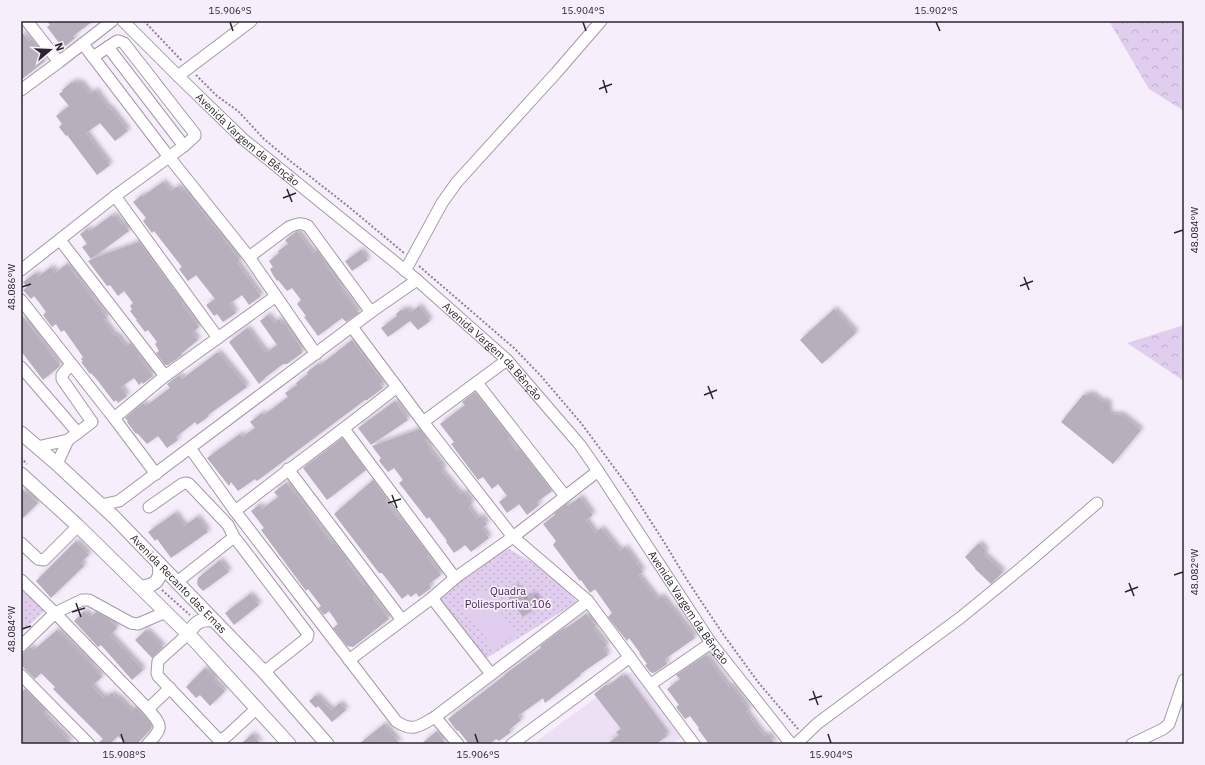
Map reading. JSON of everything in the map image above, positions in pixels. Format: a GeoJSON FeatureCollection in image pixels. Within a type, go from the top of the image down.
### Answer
{"type":"FeatureCollection","features":[{"type":"Feature","properties":{"kind":"main road","name":"Avenida Recanto das Emas"},"geometry":{"type":"LineString","coordinates":[[21,433],[115,518],[212,620],[264,672],[326,744]]}},
{"type":"Feature","properties":{"kind":"main road"},"geometry":{"type":"LineString","coordinates":[[21,474],[78,526],[188,634],[289,744]]}},
{"type":"Feature","properties":{"kind":"main road"},"geometry":{"type":"LineString","coordinates":[[141,587],[148,586],[159,578],[159,564]]}},
{"type":"Feature","properties":{"kind":"main road"},"geometry":{"type":"LineString","coordinates":[[188,634],[193,625],[198,622],[203,620],[212,620]]}},
{"type":"Feature","properties":{"kind":"street"},"geometry":{"type":"LineString","coordinates":[[27,21],[59,62]]}},
{"type":"Feature","properties":{"kind":"street"},"geometry":{"type":"LineString","coordinates":[[21,90],[112,21]]}},
{"type":"Feature","properties":{"kind":"street","name":"Avenida Vargem da Bênção"},"geometry":{"type":"LineString","coordinates":[[123,21],[243,139],[417,280],[507,360],[580,445],[711,643],[791,744]]}},
{"type":"Feature","properties":{"kind":"street"},"geometry":{"type":"LineString","coordinates":[[178,76],[251,21]]}},
{"type":"Feature","properties":{"kind":"street"},"geometry":{"type":"LineString","coordinates":[[405,270],[442,203],[456,182],[556,73],[601,21]]}},
{"type":"Feature","properties":{"kind":"street"},"geometry":{"type":"LineString","coordinates":[[21,270],[115,196],[194,139],[195,134],[124,43],[117,41],[93,57]]}},
{"type":"Feature","properties":{"kind":"street"},"geometry":{"type":"LineString","coordinates":[[82,44],[169,157],[249,257],[316,354]]}},
{"type":"Feature","properties":{"kind":"street"},"geometry":{"type":"LineString","coordinates":[[108,47],[184,146]]}},
{"type":"Feature","properties":{"kind":"street"},"geometry":{"type":"LineString","coordinates":[[115,196],[218,338]]}},
{"type":"Feature","properties":{"kind":"street"},"geometry":{"type":"LineString","coordinates":[[249,257],[289,227],[295,224],[303,223],[308,226],[371,312]]}},
{"type":"Feature","properties":{"kind":"street"},"geometry":{"type":"LineString","coordinates":[[60,240],[165,376]]}},
{"type":"Feature","properties":{"kind":"street"},"geometry":{"type":"LineString","coordinates":[[101,505],[119,501],[371,312],[417,280]]}},
{"type":"Feature","properties":{"kind":"street"},"geometry":{"type":"LineString","coordinates":[[114,418],[165,376],[276,296]]}},
{"type":"Feature","properties":{"kind":"street"},"geometry":{"type":"LineString","coordinates":[[21,300],[156,474]]}},
{"type":"Feature","properties":{"kind":"street"},"geometry":{"type":"LineString","coordinates":[[352,327],[423,422],[513,537],[588,601],[651,684],[691,743]]}},
{"type":"Feature","properties":{"kind":"street"},"geometry":{"type":"LineString","coordinates":[[423,422],[507,360]]}},
{"type":"Feature","properties":{"kind":"street"},"geometry":{"type":"LineString","coordinates":[[37,447],[68,440],[92,422],[62,378],[62,375],[71,364]]}},
{"type":"Feature","properties":{"kind":"street"},"geometry":{"type":"LineString","coordinates":[[21,367],[78,433]]}},
{"type":"Feature","properties":{"kind":"street"},"geometry":{"type":"LineString","coordinates":[[477,383],[565,496]]}},
{"type":"Feature","properties":{"kind":"street"},"geometry":{"type":"LineString","coordinates":[[235,511],[397,387]]}},
{"type":"Feature","properties":{"kind":"street"},"geometry":{"type":"LineString","coordinates":[[344,429],[455,578]]}},
{"type":"Feature","properties":{"kind":"street"},"geometry":{"type":"LineString","coordinates":[[57,464],[68,440]]}},
{"type":"Feature","properties":{"kind":"street"},"geometry":{"type":"LineString","coordinates":[[190,448],[235,511],[396,721],[403,726],[411,728],[420,726],[435,717],[588,601]]}},
{"type":"Feature","properties":{"kind":"street"},"geometry":{"type":"LineString","coordinates":[[288,469],[402,620]]}},
{"type":"Feature","properties":{"kind":"street"},"geometry":{"type":"LineString","coordinates":[[350,660],[432,598],[455,578],[513,537],[598,471]]}},
{"type":"Feature","properties":{"kind":"street"},"geometry":{"type":"LineString","coordinates":[[149,507],[182,484],[189,484],[228,525],[234,537],[308,634],[307,638],[264,672]]}},
{"type":"Feature","properties":{"kind":"street"},"geometry":{"type":"LineString","coordinates":[[115,518],[119,501]]}},
{"type":"Feature","properties":{"kind":"street"},"geometry":{"type":"LineString","coordinates":[[796,744],[818,724],[960,618],[1097,503]]}},
{"type":"Feature","properties":{"kind":"street"},"geometry":{"type":"LineString","coordinates":[[21,543],[38,559],[44,560],[78,526]]}},
{"type":"Feature","properties":{"kind":"street"},"geometry":{"type":"LineString","coordinates":[[177,582],[234,537]]}},
{"type":"Feature","properties":{"kind":"street"},"geometry":{"type":"LineString","coordinates":[[273,587],[285,576]]}},
{"type":"Feature","properties":{"kind":"street"},"geometry":{"type":"LineString","coordinates":[[21,580],[148,709],[158,722],[159,729],[148,744]]}},
{"type":"Feature","properties":{"kind":"street"},"geometry":{"type":"LineString","coordinates":[[432,598],[491,674]]}},
{"type":"Feature","properties":{"kind":"street"},"geometry":{"type":"LineString","coordinates":[[21,646],[55,613],[82,600],[89,600],[131,623],[138,624],[166,612]]}},
{"type":"Feature","properties":{"kind":"street"},"geometry":{"type":"LineString","coordinates":[[188,634],[158,661],[158,676],[218,739],[221,740],[257,708]]}},
{"type":"Feature","properties":{"kind":"street"},"geometry":{"type":"LineString","coordinates":[[651,684],[711,643]]}},
{"type":"Feature","properties":{"kind":"street"},"geometry":{"type":"LineString","coordinates":[[512,744],[630,657]]}},
{"type":"Feature","properties":{"kind":"street"},"geometry":{"type":"LineString","coordinates":[[21,675],[88,744]]}},
{"type":"Feature","properties":{"kind":"street"},"geometry":{"type":"LineString","coordinates":[[1132,744],[1163,729],[1169,724],[1184,680]]}},
{"type":"Feature","properties":{"kind":"street"},"geometry":{"type":"LineString","coordinates":[[148,709],[170,688]]}},
{"type":"Feature","properties":{"kind":"street"},"geometry":{"type":"LineString","coordinates":[[435,717],[458,744]]}},
{"type":"Feature","properties":{"kind":"shaded area"},"geometry":{"type":"Polygon","coordinates":[[[632,671],[682,737],[672,744],[533,744],[632,671]]]}},
{"type":"Feature","properties":{"kind":"green space"},"geometry":{"type":"Polygon","coordinates":[[[1109,21],[1184,21],[1184,111],[1149,89],[1109,21]]]}},
{"type":"Feature","properties":{"kind":"green space"},"geometry":{"type":"Polygon","coordinates":[[[1184,325],[1184,381],[1127,343],[1184,325]]]}},
{"type":"Feature","properties":{"kind":"green space","name":"Quadra Poliesportiva 106"},"geometry":{"type":"Polygon","coordinates":[[[507,548],[551,573],[577,602],[485,659],[438,598],[507,548]]]}},
{"type":"Feature","properties":{"kind":"green space"},"geometry":{"type":"Polygon","coordinates":[[[21,590],[45,610],[21,633],[21,590]]]}},
{"type":"Feature","properties":{"kind":"green space"},"geometry":{"type":"Polygon","coordinates":[[[483,590],[517,633],[495,649],[462,608],[483,590]]]}},
{"type":"Feature","properties":{"kind":"building"},"geometry":{"type":"Polygon","coordinates":[[[47,21],[93,21],[73,36],[75,38],[63,48],[47,27],[50,25],[47,21]]]}},
{"type":"Feature","properties":{"kind":"building"},"geometry":{"type":"Polygon","coordinates":[[[21,31],[29,41],[32,39],[45,57],[43,59],[45,61],[21,80],[21,31]]]}},
{"type":"Feature","properties":{"kind":"building"},"geometry":{"type":"Polygon","coordinates":[[[76,81],[77,84],[80,82],[90,94],[95,90],[128,131],[115,141],[100,123],[86,133],[110,165],[97,175],[67,135],[66,136],[59,127],[62,124],[56,116],[69,106],[59,94],[72,82],[73,83],[76,81]]]}},
{"type":"Feature","properties":{"kind":"building"},"geometry":{"type":"Polygon","coordinates":[[[163,182],[171,191],[178,186],[182,191],[184,189],[223,237],[240,261],[237,263],[261,296],[249,305],[242,295],[229,304],[236,313],[223,322],[217,314],[214,316],[206,305],[215,299],[196,275],[188,281],[179,269],[182,267],[154,231],[152,233],[143,221],[146,218],[133,202],[163,182]]]}},
{"type":"Feature","properties":{"kind":"building"},"geometry":{"type":"Polygon","coordinates":[[[112,215],[113,217],[115,215],[122,225],[124,223],[129,231],[91,259],[82,247],[87,244],[80,234],[87,229],[90,231],[112,215]]]}},
{"type":"Feature","properties":{"kind":"building"},"geometry":{"type":"Polygon","coordinates":[[[297,231],[313,253],[317,250],[326,263],[325,264],[343,288],[341,289],[359,313],[346,322],[342,318],[318,336],[304,317],[306,316],[297,304],[301,300],[292,288],[287,291],[278,280],[277,281],[270,269],[273,267],[269,261],[279,253],[278,251],[288,244],[285,240],[297,231]]]}},
{"type":"Feature","properties":{"kind":"building"},"geometry":{"type":"Polygon","coordinates":[[[139,242],[184,303],[182,304],[199,327],[192,333],[198,340],[181,354],[182,355],[168,365],[165,365],[156,353],[159,351],[155,344],[157,342],[148,330],[145,332],[130,311],[132,309],[130,306],[133,303],[124,291],[118,296],[110,285],[107,286],[88,261],[139,242]]]}},
{"type":"Feature","properties":{"kind":"building"},"geometry":{"type":"Polygon","coordinates":[[[361,250],[368,260],[352,271],[345,261],[361,250]]]}},
{"type":"Feature","properties":{"kind":"building"},"geometry":{"type":"Polygon","coordinates":[[[67,264],[107,318],[103,320],[115,336],[117,335],[126,347],[130,343],[140,355],[138,356],[153,376],[143,384],[142,382],[139,385],[134,378],[121,387],[127,396],[118,403],[116,400],[114,402],[81,362],[83,361],[81,359],[83,357],[64,330],[61,332],[56,324],[52,327],[43,315],[46,312],[34,296],[31,299],[23,290],[27,287],[23,282],[36,273],[38,277],[51,267],[55,273],[67,264]]]}},
{"type":"Feature","properties":{"kind":"building"},"geometry":{"type":"Polygon","coordinates":[[[419,306],[430,321],[418,330],[410,321],[388,337],[381,328],[397,316],[396,314],[402,309],[403,311],[407,308],[410,313],[419,306]]]}},
{"type":"Feature","properties":{"kind":"building"},"geometry":{"type":"Polygon","coordinates":[[[834,309],[856,333],[822,364],[800,340],[834,309]]]}},
{"type":"Feature","properties":{"kind":"building"},"geometry":{"type":"Polygon","coordinates":[[[21,314],[60,366],[43,380],[21,351],[21,314]]]}},
{"type":"Feature","properties":{"kind":"building"},"geometry":{"type":"Polygon","coordinates":[[[268,315],[274,323],[279,319],[282,324],[284,323],[301,347],[302,353],[287,364],[283,364],[259,384],[229,342],[247,328],[266,353],[277,345],[260,321],[268,315]]]}},
{"type":"Feature","properties":{"kind":"building"},"geometry":{"type":"Polygon","coordinates":[[[352,340],[383,382],[380,384],[383,388],[257,481],[255,479],[238,491],[231,482],[229,486],[207,458],[240,434],[242,437],[255,428],[250,422],[262,413],[264,415],[288,397],[285,393],[297,385],[296,383],[308,374],[307,372],[319,363],[320,365],[352,340]]]}},
{"type":"Feature","properties":{"kind":"building"},"geometry":{"type":"Polygon","coordinates":[[[218,352],[247,387],[208,415],[209,416],[197,425],[195,422],[176,437],[178,440],[167,448],[158,436],[147,444],[137,433],[136,434],[125,418],[143,403],[146,406],[170,388],[167,384],[179,375],[182,379],[218,352]]]}},
{"type":"Feature","properties":{"kind":"building"},"geometry":{"type":"Polygon","coordinates":[[[475,392],[510,437],[508,439],[517,451],[520,449],[552,491],[537,502],[539,505],[527,515],[519,504],[507,513],[499,502],[507,496],[498,484],[492,489],[483,477],[478,480],[451,444],[454,442],[440,424],[465,405],[462,402],[475,392]]]}},
{"type":"Feature","properties":{"kind":"building"},"geometry":{"type":"Polygon","coordinates":[[[1092,394],[1102,402],[1104,400],[1109,404],[1109,414],[1122,415],[1141,430],[1113,464],[1061,422],[1083,395],[1092,394]]]}},
{"type":"Feature","properties":{"kind":"building"},"geometry":{"type":"Polygon","coordinates":[[[395,401],[408,420],[371,445],[358,428],[395,401]]]}},
{"type":"Feature","properties":{"kind":"building"},"geometry":{"type":"Polygon","coordinates":[[[420,429],[427,438],[425,440],[430,448],[429,449],[444,468],[441,471],[460,494],[464,492],[472,503],[468,507],[477,519],[481,516],[487,524],[482,528],[489,538],[471,552],[465,545],[454,553],[429,517],[427,519],[399,483],[403,480],[394,468],[388,472],[379,461],[381,458],[372,446],[420,429]]]}},
{"type":"Feature","properties":{"kind":"building"},"geometry":{"type":"Polygon","coordinates":[[[343,439],[366,470],[327,500],[303,468],[343,439]]]}},
{"type":"Feature","properties":{"kind":"building"},"geometry":{"type":"Polygon","coordinates":[[[373,480],[387,499],[385,501],[400,521],[402,519],[429,555],[427,557],[441,575],[429,584],[431,588],[419,597],[416,593],[411,597],[408,594],[402,599],[382,573],[379,573],[334,514],[373,480]]]}},
{"type":"Feature","properties":{"kind":"building"},"geometry":{"type":"Polygon","coordinates":[[[286,483],[310,512],[309,513],[333,545],[335,543],[348,560],[346,561],[364,585],[366,584],[375,596],[373,598],[389,619],[353,647],[347,646],[333,628],[338,624],[329,611],[324,615],[318,608],[321,606],[308,589],[306,591],[261,530],[264,528],[251,511],[259,505],[262,509],[278,497],[274,492],[286,483]]]}},
{"type":"Feature","properties":{"kind":"building"},"geometry":{"type":"Polygon","coordinates":[[[21,488],[38,503],[21,520],[21,488]]]}},
{"type":"Feature","properties":{"kind":"building"},"geometry":{"type":"Polygon","coordinates":[[[580,497],[593,515],[586,520],[595,533],[601,528],[620,551],[625,547],[643,572],[638,575],[657,599],[662,596],[695,638],[665,659],[667,664],[656,672],[650,672],[645,665],[647,664],[629,638],[627,641],[608,617],[612,613],[595,589],[590,593],[581,580],[580,581],[553,545],[556,541],[543,524],[566,504],[568,506],[580,497]]]}},
{"type":"Feature","properties":{"kind":"building"},"geometry":{"type":"Polygon","coordinates":[[[175,513],[184,526],[197,517],[208,532],[171,558],[157,539],[155,541],[148,532],[175,513]]]}},
{"type":"Feature","properties":{"kind":"building"},"geometry":{"type":"Polygon","coordinates":[[[76,541],[89,555],[81,562],[84,566],[51,598],[36,581],[76,541]]]}},
{"type":"Feature","properties":{"kind":"building"},"geometry":{"type":"Polygon","coordinates":[[[979,543],[986,551],[983,554],[1003,572],[991,584],[965,557],[979,543]]]}},
{"type":"Feature","properties":{"kind":"building"},"geometry":{"type":"Polygon","coordinates":[[[220,560],[229,572],[203,591],[198,586],[198,578],[220,560]]]}},
{"type":"Feature","properties":{"kind":"building"},"geometry":{"type":"Polygon","coordinates":[[[515,587],[525,600],[533,595],[540,604],[523,617],[506,594],[515,587]]]}},
{"type":"Feature","properties":{"kind":"building"},"geometry":{"type":"Polygon","coordinates":[[[250,594],[259,605],[234,625],[225,613],[250,594]]]}},
{"type":"Feature","properties":{"kind":"building"},"geometry":{"type":"Polygon","coordinates":[[[84,611],[90,617],[96,612],[108,618],[117,628],[110,635],[143,670],[132,680],[101,645],[98,647],[74,621],[84,611]]]}},
{"type":"Feature","properties":{"kind":"building"},"geometry":{"type":"Polygon","coordinates":[[[586,614],[596,626],[593,628],[607,646],[603,648],[608,655],[580,674],[581,675],[545,703],[543,698],[518,716],[521,720],[509,730],[511,732],[499,741],[496,739],[489,744],[469,744],[448,719],[541,648],[540,646],[586,614]]]}},
{"type":"Feature","properties":{"kind":"building"},"geometry":{"type":"Polygon","coordinates":[[[57,630],[102,677],[92,686],[103,698],[105,695],[107,697],[112,693],[132,711],[136,707],[151,723],[151,729],[137,744],[126,744],[118,736],[110,744],[97,744],[103,739],[53,689],[55,687],[41,673],[35,679],[21,665],[21,655],[24,652],[30,647],[34,650],[57,630]]]}},
{"type":"Feature","properties":{"kind":"building"},"geometry":{"type":"Polygon","coordinates":[[[146,630],[163,647],[152,658],[135,640],[146,630]]]}},
{"type":"Feature","properties":{"kind":"building"},"geometry":{"type":"Polygon","coordinates":[[[706,655],[729,687],[731,685],[749,710],[746,712],[764,736],[768,734],[775,744],[709,744],[690,716],[685,719],[676,707],[679,705],[667,689],[680,679],[676,675],[706,655]]]}},
{"type":"Feature","properties":{"kind":"building"},"geometry":{"type":"Polygon","coordinates":[[[205,668],[216,679],[214,681],[225,691],[210,706],[200,695],[196,698],[186,687],[205,668]]]}},
{"type":"Feature","properties":{"kind":"building"},"geometry":{"type":"Polygon","coordinates":[[[622,675],[667,736],[656,744],[607,744],[619,735],[616,732],[621,729],[594,694],[607,684],[608,686],[622,675]]]}},
{"type":"Feature","properties":{"kind":"building"},"geometry":{"type":"Polygon","coordinates":[[[25,689],[46,710],[43,713],[72,744],[21,744],[21,692],[25,689]]]}},
{"type":"Feature","properties":{"kind":"building"},"geometry":{"type":"Polygon","coordinates":[[[316,695],[331,710],[340,703],[346,710],[332,722],[318,706],[316,708],[309,701],[316,695]]]}},
{"type":"Feature","properties":{"kind":"building"},"geometry":{"type":"Polygon","coordinates":[[[384,724],[400,744],[359,744],[384,724]]]}},
{"type":"Feature","properties":{"kind":"building"},"geometry":{"type":"Polygon","coordinates":[[[437,731],[446,744],[421,744],[437,731]]]}},
{"type":"Feature","properties":{"kind":"building"},"geometry":{"type":"Polygon","coordinates":[[[252,734],[261,744],[241,744],[252,734]]]}}]}
